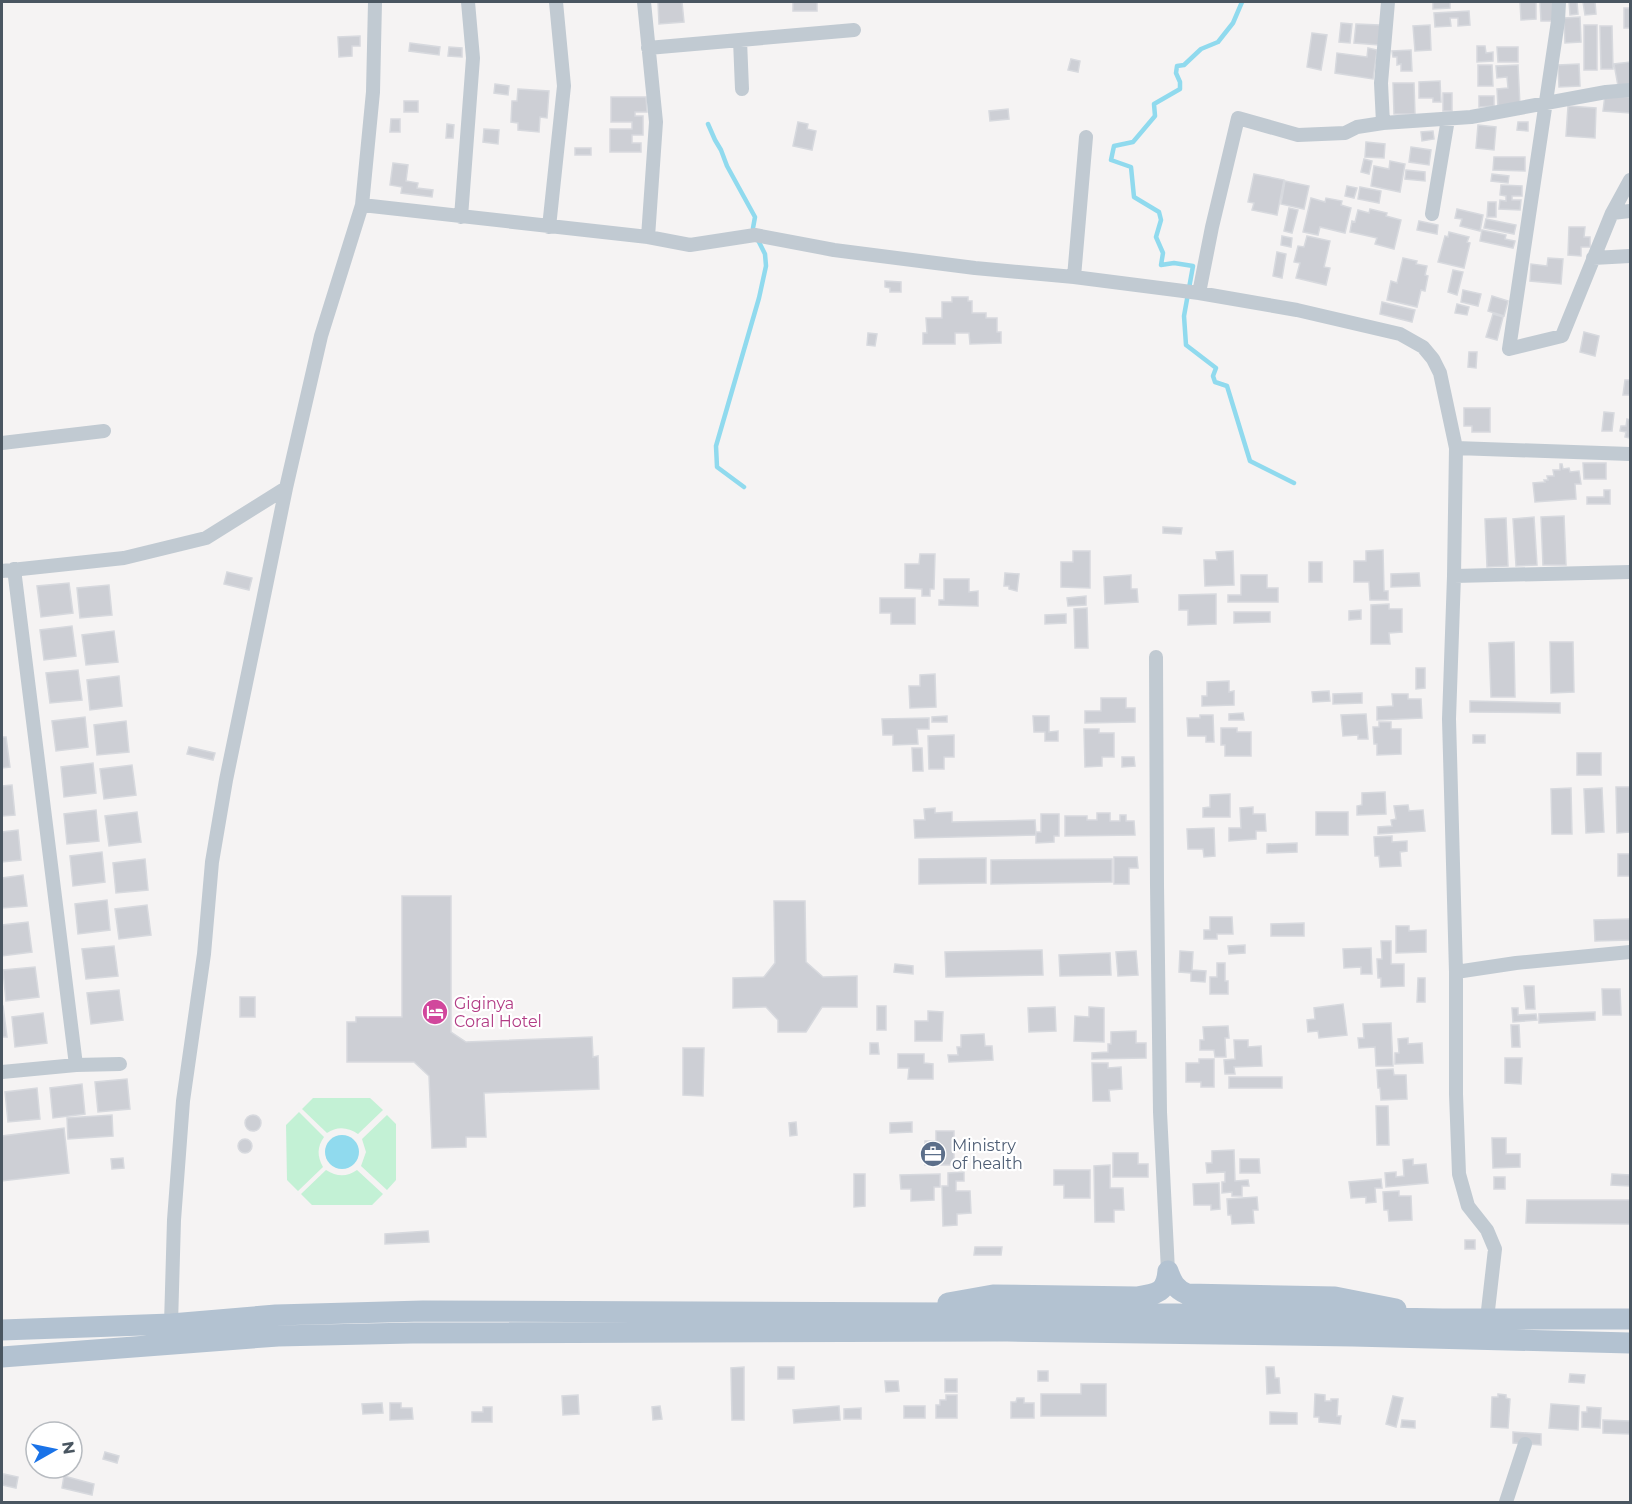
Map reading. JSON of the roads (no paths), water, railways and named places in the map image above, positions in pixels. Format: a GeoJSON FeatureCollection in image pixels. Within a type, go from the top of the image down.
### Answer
{"type":"FeatureCollection","features":[{"type":"Feature","properties":{"kind":"main road"},"geometry":{"type":"LineString","coordinates":[[896,1313],[993,1295],[1137,1297],[1152,1295],[1161,1290],[1167,1282],[1168,1271]]}},
{"type":"Feature","properties":{"kind":"main road"},"geometry":{"type":"LineString","coordinates":[[1168,1271],[1172,1284],[1179,1291],[1187,1294],[1335,1297],[1442,1319]]}},
{"type":"Feature","properties":{"kind":"main road"},"geometry":{"type":"LineString","coordinates":[[2,1330],[171,1324],[276,1315],[423,1311],[1176,1314],[1442,1319],[1630,1319]]}},
{"type":"Feature","properties":{"kind":"main road"},"geometry":{"type":"LineString","coordinates":[[2,1357],[278,1336],[412,1333],[1007,1331],[1630,1342]]}},
{"type":"Feature","properties":{"kind":"street"},"geometry":{"type":"LineString","coordinates":[[171,1324],[174,1220],[183,1101],[204,954],[212,862],[228,768],[286,488],[321,336],[362,205],[373,92],[375,2]]}},
{"type":"Feature","properties":{"kind":"street"},"geometry":{"type":"LineString","coordinates":[[461,217],[472,58],[468,2]]}},
{"type":"Feature","properties":{"kind":"street"},"geometry":{"type":"LineString","coordinates":[[549,227],[564,86],[556,2]]}},
{"type":"Feature","properties":{"kind":"street"},"geometry":{"type":"LineString","coordinates":[[644,2],[656,122],[648,237]]}},
{"type":"Feature","properties":{"kind":"street"},"geometry":{"type":"LineString","coordinates":[[1383,123],[1382,83],[1388,2]]}},
{"type":"Feature","properties":{"kind":"street"},"geometry":{"type":"LineString","coordinates":[[1559,2],[1509,349],[1562,336],[1612,213],[1630,180]]}},
{"type":"Feature","properties":{"kind":"street"},"geometry":{"type":"LineString","coordinates":[[648,48],[854,30]]}},
{"type":"Feature","properties":{"kind":"street"},"geometry":{"type":"LineString","coordinates":[[740,40],[742,89]]}},
{"type":"Feature","properties":{"kind":"street"},"geometry":{"type":"LineString","coordinates":[[1199,293],[1212,226],[1238,118],[1298,135],[1345,133],[1357,127],[1383,123],[1472,117],[1606,92],[1630,90]]}},
{"type":"Feature","properties":{"kind":"street"},"geometry":{"type":"LineString","coordinates":[[1432,214],[1448,119]]}},
{"type":"Feature","properties":{"kind":"street"},"geometry":{"type":"LineString","coordinates":[[1074,277],[1086,137]]}},
{"type":"Feature","properties":{"kind":"street"},"geometry":{"type":"LineString","coordinates":[[362,205],[648,237],[690,245],[755,235],[834,250],[1199,293],[1297,310],[1400,334],[1423,347],[1433,359],[1440,374],[1456,448],[1449,719],[1456,972],[1456,1094],[1459,1174],[1468,1206],[1487,1230],[1495,1249],[1487,1318]]}},
{"type":"Feature","properties":{"kind":"street"},"geometry":{"type":"LineString","coordinates":[[1612,213],[1630,211]]}},
{"type":"Feature","properties":{"kind":"street"},"geometry":{"type":"LineString","coordinates":[[1593,258],[1630,256]]}},
{"type":"Feature","properties":{"kind":"street"},"geometry":{"type":"LineString","coordinates":[[2,443],[104,431]]}},
{"type":"Feature","properties":{"kind":"street"},"geometry":{"type":"LineString","coordinates":[[1456,448],[1630,454]]}},
{"type":"Feature","properties":{"kind":"street"},"geometry":{"type":"LineString","coordinates":[[76,1065],[8,570],[124,558],[206,538],[286,488]]}},
{"type":"Feature","properties":{"kind":"street"},"geometry":{"type":"LineString","coordinates":[[1454,576],[1630,572]]}},
{"type":"Feature","properties":{"kind":"street"},"geometry":{"type":"LineString","coordinates":[[1156,657],[1160,1088],[1168,1271]]}},
{"type":"Feature","properties":{"kind":"street"},"geometry":{"type":"LineString","coordinates":[[1456,972],[1516,963],[1630,952]]}},
{"type":"Feature","properties":{"kind":"street"},"geometry":{"type":"LineString","coordinates":[[2,1072],[76,1065],[120,1064]]}},
{"type":"Feature","properties":{"kind":"street"},"geometry":{"type":"LineString","coordinates":[[1506,1503],[1525,1444]]}},
{"type":"Feature","properties":{"kind":"water"},"geometry":{"type":"Polygon","coordinates":[[[342,1135],[354,1140],[359,1152],[354,1164],[342,1169],[330,1164],[325,1152],[330,1140],[342,1135]]]}},
{"type":"Feature","properties":{"kind":"waterway"},"geometry":{"type":"LineString","coordinates":[[1242,2],[1233,23],[1218,42],[1201,49],[1184,65],[1177,66],[1176,73],[1180,89],[1154,104],[1155,116],[1133,142],[1114,146],[1111,160],[1131,167],[1134,197],[1159,212],[1161,220],[1156,237],[1163,253],[1161,265],[1174,263],[1193,266],[1184,316],[1186,345],[1216,368],[1213,376],[1215,382],[1227,386],[1250,461],[1294,483]]}},
{"type":"Feature","properties":{"kind":"waterway"},"geometry":{"type":"LineString","coordinates":[[708,124],[727,166],[755,217],[754,232]]}},
{"type":"Feature","properties":{"kind":"waterway"},"geometry":{"type":"LineString","coordinates":[[744,487],[717,467],[716,446],[759,298],[766,266],[765,254],[758,240]]}},
{"type":"Feature","properties":{"kind":"place","name":"Giginya Coral Hotel"},"geometry":{"type":"Point","coordinates":[435,1012]}},
{"type":"Feature","properties":{"kind":"place","name":"Ministry of health"},"geometry":{"type":"Point","coordinates":[933,1154]}}]}
